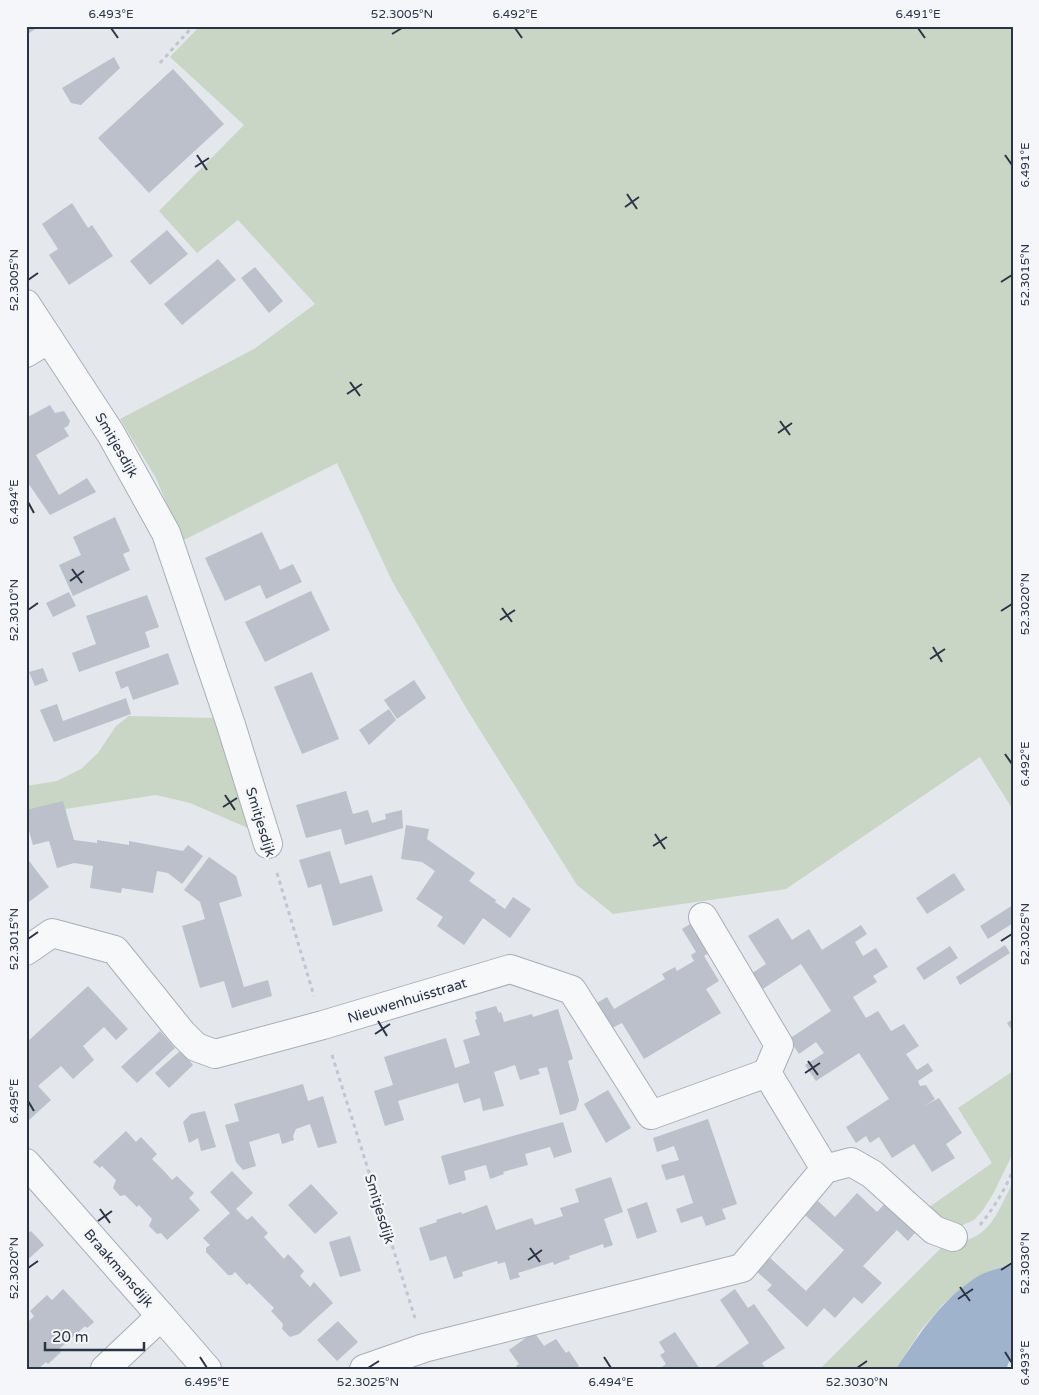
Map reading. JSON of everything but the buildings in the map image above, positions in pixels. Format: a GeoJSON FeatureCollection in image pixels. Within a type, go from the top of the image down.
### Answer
{"type":"FeatureCollection","features":[{"type":"Feature","properties":{"kind":"street","name":"Smitjesdijk"},"geometry":{"type":"LineString","coordinates":[[26,304],[112,434],[166,533],[231,724],[268,844]]}},
{"type":"Feature","properties":{"kind":"street"},"geometry":{"type":"LineString","coordinates":[[26,352],[49,339]]}},
{"type":"Feature","properties":{"kind":"street"},"geometry":{"type":"LineString","coordinates":[[703,917],[779,1045],[767,1073],[825,1169]]}},
{"type":"Feature","properties":{"kind":"street","name":"Nieuwenhuisstraat"},"geometry":{"type":"LineString","coordinates":[[26,952],[52,933],[115,950],[182,1033],[196,1047],[215,1054],[323,1026],[510,969],[572,990],[651,1116],[767,1073]]}},
{"type":"Feature","properties":{"kind":"street"},"geometry":{"type":"LineString","coordinates":[[364,1369],[424,1348],[742,1268],[825,1169],[851,1162],[872,1174],[934,1230],[953,1238]]}},
{"type":"Feature","properties":{"kind":"street","name":"Braakmansdijk"},"geometry":{"type":"LineString","coordinates":[[26,1163],[161,1316],[105,1369]]}},
{"type":"Feature","properties":{"kind":"street"},"geometry":{"type":"LineString","coordinates":[[161,1316],[207,1369]]}},
{"type":"Feature","properties":{"kind":"path"},"geometry":{"type":"LineString","coordinates":[[160,63],[193,26]]}},
{"type":"Feature","properties":{"kind":"path","name":"Smitjesdijk"},"geometry":{"type":"LineString","coordinates":[[268,844],[424,1348]]}},
{"type":"Feature","properties":{"kind":"path"},"geometry":{"type":"LineString","coordinates":[[953,1238],[967,1234],[978,1227],[990,1213],[1013,1170]]}},
{"type":"Feature","properties":{"kind":"green space"},"geometry":{"type":"Polygon","coordinates":[[[200,26],[1013,26],[1013,810],[980,757],[786,889],[613,914],[577,885],[468,711],[392,581],[337,463],[182,541],[156,478],[120,419],[254,349],[315,304],[238,220],[197,253],[159,211],[244,125],[170,57],[200,26]]]}},
{"type":"Feature","properties":{"kind":"green space"},"geometry":{"type":"Polygon","coordinates":[[[129,716],[215,718],[248,828],[190,803],[156,795],[26,815],[26,786],[57,781],[81,769],[98,753],[116,726],[129,716]]]}},
{"type":"Feature","properties":{"kind":"green space"},"geometry":{"type":"Polygon","coordinates":[[[1013,1071],[1013,1153],[983,1210],[974,1220],[958,1227],[925,1210],[992,1163],[958,1108],[1013,1071]]]}},
{"type":"Feature","properties":{"kind":"green space"},"geometry":{"type":"Polygon","coordinates":[[[1013,1182],[1013,1263],[982,1274],[943,1304],[921,1330],[896,1369],[820,1369],[944,1245],[972,1238],[989,1226],[1013,1182]]]}},
{"type":"Feature","properties":{"kind":"water"},"geometry":{"type":"Polygon","coordinates":[[[1013,1263],[1013,1353],[1006,1369],[896,1369],[933,1317],[966,1284],[980,1275],[1013,1263]]]}}]}
